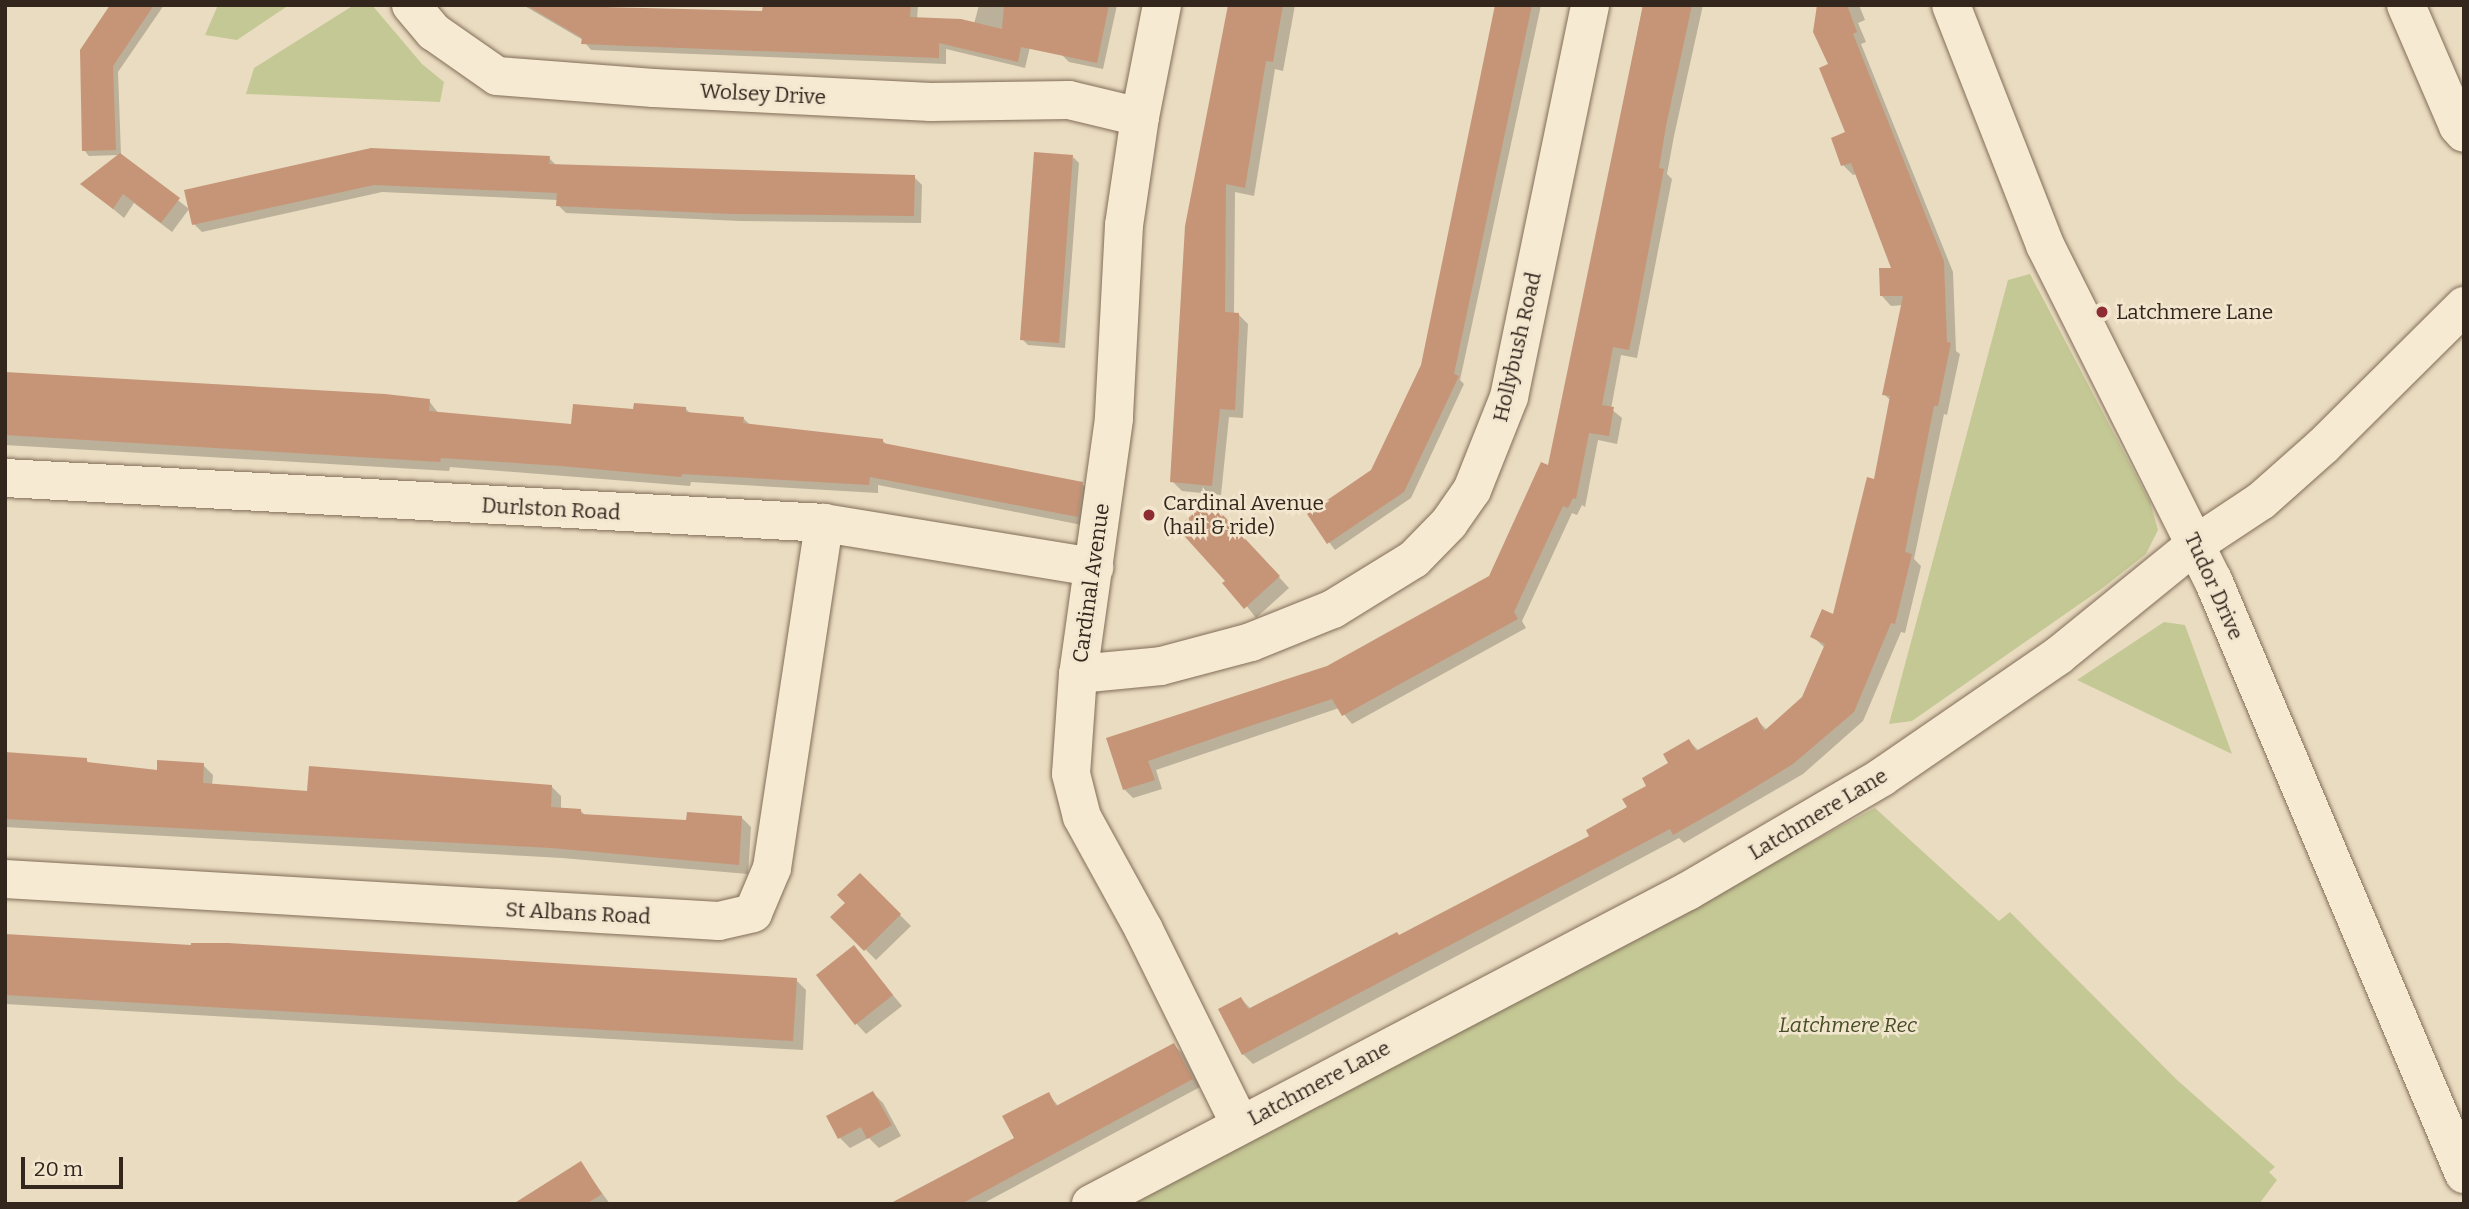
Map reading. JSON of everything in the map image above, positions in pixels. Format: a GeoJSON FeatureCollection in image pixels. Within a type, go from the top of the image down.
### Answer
{"type":"FeatureCollection","features":[{"type":"Feature","properties":{"kind":"street","name":"Wolsey Drive"},"geometry":{"type":"LineString","coordinates":[[411,5],[434,32],[497,76],[654,88],[931,102],[1069,100],[1140,117]]}},
{"type":"Feature","properties":{"kind":"street","name":"Cardinal Avenue"},"geometry":{"type":"LineString","coordinates":[[1162,5],[1140,117],[1124,225],[1114,419],[1078,674],[1071,774],[1082,817],[1143,928],[1240,1124]]}},
{"type":"Feature","properties":{"kind":"street","name":"Hollybush Road"},"geometry":{"type":"LineString","coordinates":[[1078,674],[1161,666],[1251,642],[1333,609],[1414,559],[1449,523],[1472,490],[1509,397],[1590,5]]}},
{"type":"Feature","properties":{"kind":"street","name":"Tudor Drive"},"geometry":{"type":"LineString","coordinates":[[1951,5],[2045,245],[2196,544],[2464,1174]]}},
{"type":"Feature","properties":{"kind":"street"},"geometry":{"type":"LineString","coordinates":[[2406,5],[2458,126],[2464,133]]}},
{"type":"Feature","properties":{"kind":"street","name":"Latchmere Lane"},"geometry":{"type":"LineString","coordinates":[[1091,1204],[1688,891],[1882,777],[2059,656],[2196,544],[2261,501],[2323,446],[2464,306]]}},
{"type":"Feature","properties":{"kind":"street","name":"Durlston Road"},"geometry":{"type":"LineString","coordinates":[[5,478],[824,523],[1094,567]]}},
{"type":"Feature","properties":{"kind":"street","name":"St Albans Road"},"geometry":{"type":"LineString","coordinates":[[5,879],[719,920],[753,913],[772,868],[824,523]]}},
{"type":"Feature","properties":{"kind":"green space"},"geometry":{"type":"Polygon","coordinates":[[[218,5],[289,5],[237,40],[205,35],[218,5]]]}},
{"type":"Feature","properties":{"kind":"green space"},"geometry":{"type":"Polygon","coordinates":[[[354,5],[372,5],[422,64],[444,82],[440,102],[246,94],[254,68],[354,5]]]}},
{"type":"Feature","properties":{"kind":"green space"},"geometry":{"type":"Polygon","coordinates":[[[2030,274],[2150,502],[2158,530],[2146,554],[2104,587],[1912,721],[1889,724],[2008,280],[2030,274]]]}},
{"type":"Feature","properties":{"kind":"green space"},"geometry":{"type":"Polygon","coordinates":[[[2164,622],[2185,625],[2232,754],[2077,680],[2164,622]]]}},
{"type":"Feature","properties":{"kind":"green space","name":"Latchmere Rec"},"geometry":{"type":"Polygon","coordinates":[[[1875,808],[1999,921],[2010,912],[2176,1079],[2275,1167],[2269,1172],[2277,1180],[2259,1204],[1133,1204],[1875,808]]]}},
{"type":"Feature","properties":{"kind":"building"},"geometry":{"type":"Polygon","coordinates":[[[110,5],[154,5],[113,66],[116,150],[82,151],[80,50],[110,5]]]}},
{"type":"Feature","properties":{"kind":"building"},"geometry":{"type":"Polygon","coordinates":[[[526,5],[762,11],[763,5],[911,5],[910,17],[961,19],[1002,29],[1004,5],[1109,5],[1097,63],[1021,47],[1018,62],[939,43],[939,58],[581,44],[582,38],[526,5]]]}},
{"type":"Feature","properties":{"kind":"building"},"geometry":{"type":"Polygon","coordinates":[[[1228,5],[1283,5],[1273,62],[1266,61],[1245,188],[1226,184],[1225,312],[1239,313],[1239,329],[1235,410],[1220,409],[1212,486],[1170,482],[1185,226],[1228,5]]]}},
{"type":"Feature","properties":{"kind":"building"},"geometry":{"type":"Polygon","coordinates":[[[1495,5],[1532,5],[1454,374],[1459,376],[1404,492],[1327,544],[1307,514],[1371,470],[1421,365],[1495,5]]]}},
{"type":"Feature","properties":{"kind":"building"},"geometry":{"type":"Polygon","coordinates":[[[1643,5],[1692,5],[1666,126],[1659,168],[1664,169],[1635,322],[1629,350],[1613,347],[1602,405],[1614,407],[1609,436],[1589,433],[1576,499],[1573,498],[1568,508],[1563,506],[1514,612],[1518,619],[1342,716],[1332,699],[1223,735],[1148,761],[1155,780],[1123,790],[1106,738],[1327,666],[1489,576],[1541,462],[1548,465],[1643,5]]]}},
{"type":"Feature","properties":{"kind":"building"},"geometry":{"type":"Polygon","coordinates":[[[1817,5],[1847,5],[1857,32],[1853,34],[1944,261],[1947,342],[1951,343],[1938,406],[1934,406],[1905,552],[1912,554],[1895,624],[1891,623],[1854,712],[1793,764],[1673,835],[1670,829],[1242,1055],[1218,1009],[1241,997],[1248,1009],[1397,932],[1399,935],[1589,836],[1586,830],[1627,807],[1622,799],[1646,786],[1642,778],[1668,763],[1663,754],[1689,739],[1696,751],[1757,717],[1764,731],[1802,697],[1825,644],[1810,637],[1822,609],[1833,614],[1867,477],[1874,479],[1890,396],[1882,395],[1903,296],[1880,296],[1879,268],[1891,268],[1851,163],[1841,166],[1831,138],[1845,132],[1819,68],[1828,64],[1813,32],[1817,5]]]}},
{"type":"Feature","properties":{"kind":"building"},"geometry":{"type":"Polygon","coordinates":[[[371,148],[550,156],[549,164],[915,175],[914,216],[731,214],[556,206],[557,193],[374,185],[192,225],[184,190],[371,148]]]}},
{"type":"Feature","properties":{"kind":"building"},"geometry":{"type":"Polygon","coordinates":[[[1034,152],[1073,155],[1059,343],[1020,340],[1034,152]]]}},
{"type":"Feature","properties":{"kind":"building"},"geometry":{"type":"Polygon","coordinates":[[[120,153],[180,198],[161,223],[123,194],[113,209],[80,184],[120,153]]]}},
{"type":"Feature","properties":{"kind":"building"},"geometry":{"type":"Polygon","coordinates":[[[5,372],[385,394],[430,399],[429,411],[571,424],[573,404],[633,409],[634,403],[686,407],[686,412],[744,417],[743,423],[883,439],[883,443],[1083,482],[1078,517],[870,477],[869,485],[682,474],[681,477],[441,458],[440,462],[5,435],[5,372]]]}},
{"type":"Feature","properties":{"kind":"building"},"geometry":{"type":"Polygon","coordinates":[[[1209,500],[1280,576],[1244,609],[1222,583],[1225,581],[1177,528],[1209,500]]]}},
{"type":"Feature","properties":{"kind":"building"},"geometry":{"type":"Polygon","coordinates":[[[5,752],[87,758],[87,762],[157,770],[157,760],[204,763],[203,783],[307,791],[309,766],[552,785],[551,807],[581,809],[581,814],[686,820],[687,812],[742,816],[739,865],[551,848],[5,819],[5,752]]]}},
{"type":"Feature","properties":{"kind":"building"},"geometry":{"type":"Polygon","coordinates":[[[860,873],[901,914],[864,951],[830,917],[845,903],[837,895],[860,873]]]}},
{"type":"Feature","properties":{"kind":"building"},"geometry":{"type":"Polygon","coordinates":[[[5,934],[191,945],[228,943],[797,978],[793,1041],[5,995],[5,934]]]}},
{"type":"Feature","properties":{"kind":"building"},"geometry":{"type":"Polygon","coordinates":[[[854,945],[893,995],[855,1025],[816,975],[854,945]]]}},
{"type":"Feature","properties":{"kind":"building"},"geometry":{"type":"Polygon","coordinates":[[[1174,1043],[1193,1079],[961,1204],[889,1204],[1014,1138],[1002,1116],[1049,1092],[1056,1106],[1174,1043]]]}},
{"type":"Feature","properties":{"kind":"building"},"geometry":{"type":"Polygon","coordinates":[[[873,1091],[892,1125],[867,1139],[861,1127],[838,1139],[826,1116],[873,1091]]]}},
{"type":"Feature","properties":{"kind":"building"},"geometry":{"type":"Polygon","coordinates":[[[581,1161],[602,1194],[586,1204],[513,1204],[581,1161]]]}},
{"type":"Feature","properties":{"kind":"place","name":"Latchmere Lane"},"geometry":{"type":"Point","coordinates":[2102,312]}},
{"type":"Feature","properties":{"kind":"place","name":"Cardinal Avenue (hail & ride)"},"geometry":{"type":"Point","coordinates":[1149,515]}}]}
